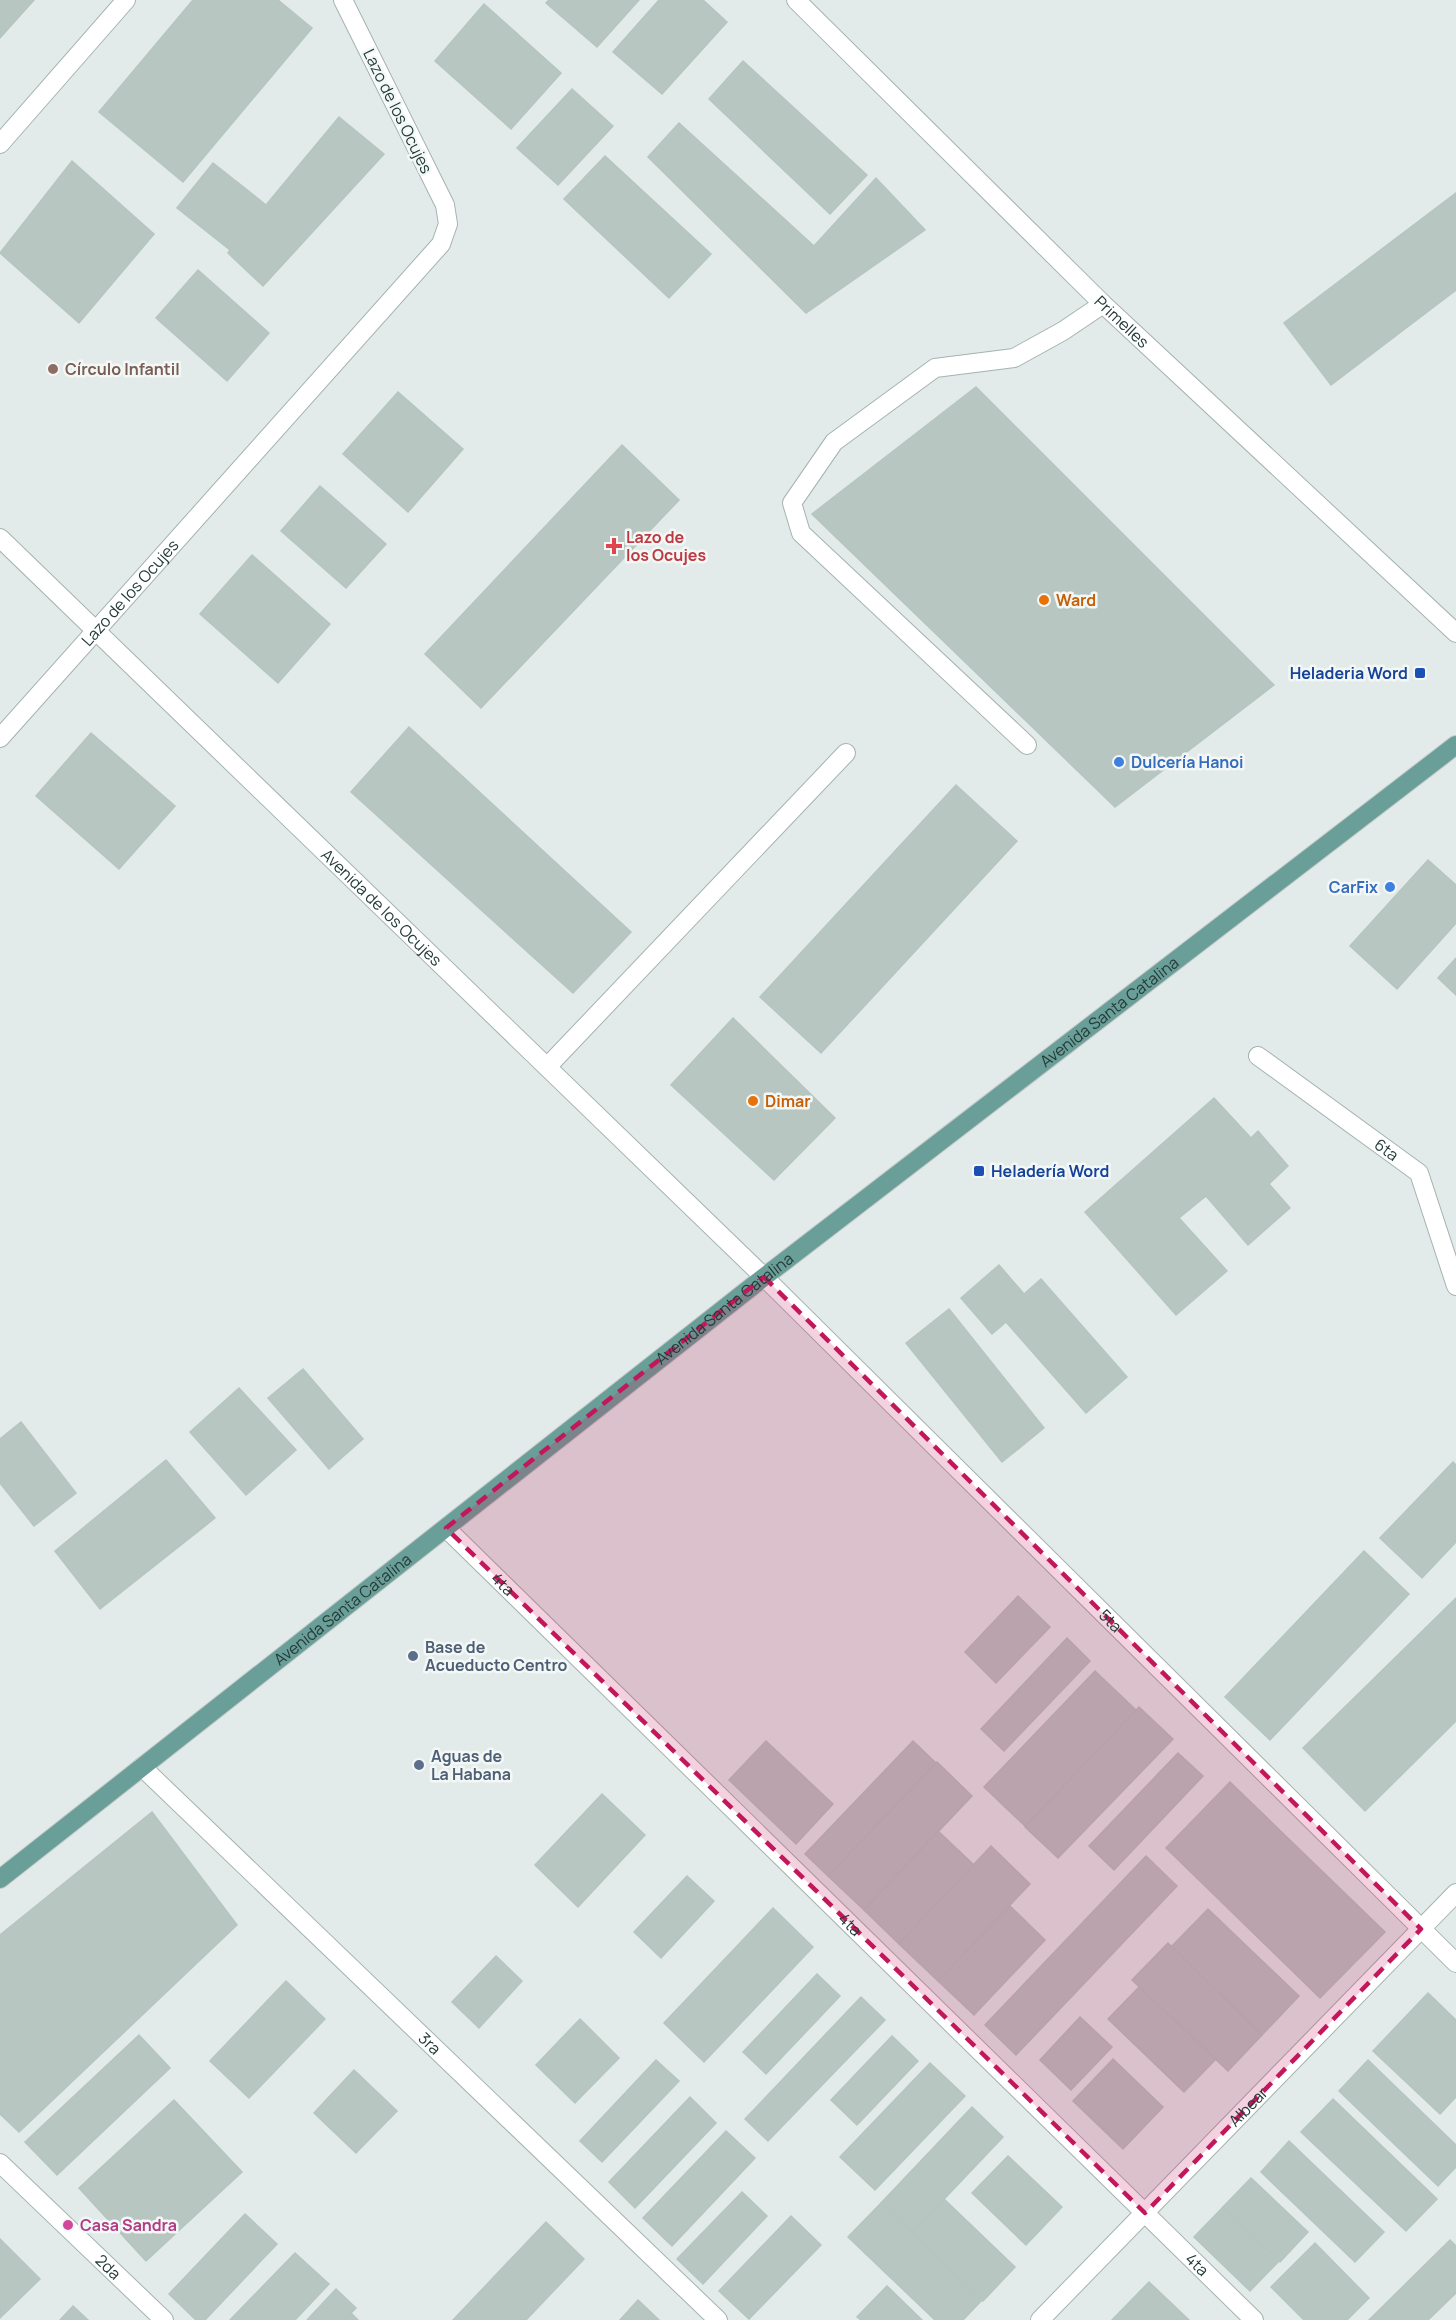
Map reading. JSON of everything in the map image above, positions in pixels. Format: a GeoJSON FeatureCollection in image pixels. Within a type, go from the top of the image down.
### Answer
{"type":"FeatureCollection","features":[{"type":"Feature","properties":{"kind":"main road","name":"Avenida Santa Catalina"},"geometry":{"type":"LineString","coordinates":[[0,1879],[764,1277],[1456,745]]}},
{"type":"Feature","properties":{"kind":"street"},"geometry":{"type":"LineString","coordinates":[[0,144],[126,0]]}},
{"type":"Feature","properties":{"kind":"street","name":"Lazo de los Ocujes"},"geometry":{"type":"LineString","coordinates":[[0,738],[441,244],[448,224],[445,205],[343,0]]}},
{"type":"Feature","properties":{"kind":"street","name":"Primelles"},"geometry":{"type":"LineString","coordinates":[[796,0],[1103,304],[1456,633]]}},
{"type":"Feature","properties":{"kind":"street"},"geometry":{"type":"LineString","coordinates":[[1026,745],[801,533],[792,503],[834,442],[935,368],[1014,358],[1063,332],[1103,304]]}},
{"type":"Feature","properties":{"kind":"street","name":"Avenida de los Ocujes"},"geometry":{"type":"LineString","coordinates":[[0,538],[764,1277]]}},
{"type":"Feature","properties":{"kind":"street"},"geometry":{"type":"LineString","coordinates":[[547,1067],[846,753]]}},
{"type":"Feature","properties":{"kind":"street","name":"6ta"},"geometry":{"type":"LineString","coordinates":[[1258,1056],[1419,1173],[1456,1286]]}},
{"type":"Feature","properties":{"kind":"street","name":"5ta"},"geometry":{"type":"LineString","coordinates":[[764,1277],[1456,1963]]}},
{"type":"Feature","properties":{"kind":"street","name":"4ta"},"geometry":{"type":"LineString","coordinates":[[446,1528],[1254,2320]]}},
{"type":"Feature","properties":{"kind":"street","name":"3ra"},"geometry":{"type":"LineString","coordinates":[[142,1767],[718,2320]]}},
{"type":"Feature","properties":{"kind":"street","name":"Albear"},"geometry":{"type":"LineString","coordinates":[[1040,2320],[1456,1893]]}},
{"type":"Feature","properties":{"kind":"street","name":"2da"},"geometry":{"type":"LineString","coordinates":[[0,2163],[164,2320]]}},
{"type":"Feature","properties":{"kind":"highlighted area"},"geometry":{"type":"Polygon","coordinates":[[[764,1277],[1421,1929],[1145,2213],[446,1528],[764,1277]]]}},
{"type":"Feature","properties":{"kind":"building"},"geometry":{"type":"Polygon","coordinates":[[[0,0],[34,0],[0,38],[0,0]]]}},
{"type":"Feature","properties":{"kind":"building"},"geometry":{"type":"Polygon","coordinates":[[[193,0],[278,0],[312,28],[183,182],[99,112],[193,0]]]}},
{"type":"Feature","properties":{"kind":"building"},"geometry":{"type":"Polygon","coordinates":[[[549,0],[639,0],[597,47],[546,3],[549,0]]]}},
{"type":"Feature","properties":{"kind":"building"},"geometry":{"type":"Polygon","coordinates":[[[659,0],[703,0],[727,22],[662,94],[613,52],[659,0]]]}},
{"type":"Feature","properties":{"kind":"building"},"geometry":{"type":"Polygon","coordinates":[[[484,4],[561,73],[511,129],[435,61],[484,4]]]}},
{"type":"Feature","properties":{"kind":"building"},"geometry":{"type":"Polygon","coordinates":[[[743,61],[867,175],[830,214],[709,99],[743,61]]]}},
{"type":"Feature","properties":{"kind":"building"},"geometry":{"type":"Polygon","coordinates":[[[572,89],[613,126],[558,185],[517,148],[572,89]]]}},
{"type":"Feature","properties":{"kind":"building"},"geometry":{"type":"Polygon","coordinates":[[[339,117],[384,154],[263,286],[228,253],[230,250],[177,208],[213,163],[266,205],[339,117]]]}},
{"type":"Feature","properties":{"kind":"building"},"geometry":{"type":"Polygon","coordinates":[[[679,123],[814,246],[876,178],[925,230],[806,313],[648,157],[679,123]]]}},
{"type":"Feature","properties":{"kind":"building"},"geometry":{"type":"Polygon","coordinates":[[[605,156],[711,254],[669,298],[564,199],[605,156]]]}},
{"type":"Feature","properties":{"kind":"building"},"geometry":{"type":"Polygon","coordinates":[[[72,161],[154,234],[79,323],[0,253],[72,161]]]}},
{"type":"Feature","properties":{"kind":"building"},"geometry":{"type":"Polygon","coordinates":[[[1456,193],[1456,290],[1331,385],[1284,323],[1456,193]]]}},
{"type":"Feature","properties":{"kind":"building"},"geometry":{"type":"Polygon","coordinates":[[[198,270],[269,333],[227,381],[156,318],[198,270]]]}},
{"type":"Feature","properties":{"kind":"building","name":"Ward"},"geometry":{"type":"Polygon","coordinates":[[[976,387],[1274,685],[1115,807],[812,514],[976,387]]]}},
{"type":"Feature","properties":{"kind":"building"},"geometry":{"type":"Polygon","coordinates":[[[398,392],[463,449],[408,512],[343,454],[398,392]]]}},
{"type":"Feature","properties":{"kind":"building"},"geometry":{"type":"Polygon","coordinates":[[[622,445],[679,500],[481,708],[425,654],[622,445]]]}},
{"type":"Feature","properties":{"kind":"building"},"geometry":{"type":"Polygon","coordinates":[[[320,486],[386,544],[346,588],[281,531],[320,486]]]}},
{"type":"Feature","properties":{"kind":"building"},"geometry":{"type":"Polygon","coordinates":[[[252,555],[330,624],[278,683],[200,614],[252,555]]]}},
{"type":"Feature","properties":{"kind":"building"},"geometry":{"type":"Polygon","coordinates":[[[409,727],[631,932],[573,993],[351,792],[409,727]]]}},
{"type":"Feature","properties":{"kind":"building"},"geometry":{"type":"Polygon","coordinates":[[[91,733],[175,806],[119,869],[36,796],[91,733]]]}},
{"type":"Feature","properties":{"kind":"building"},"geometry":{"type":"Polygon","coordinates":[[[956,785],[1017,841],[821,1053],[760,997],[956,785]]]}},
{"type":"Feature","properties":{"kind":"building"},"geometry":{"type":"Polygon","coordinates":[[[1428,860],[1456,885],[1456,923],[1397,989],[1350,946],[1428,860]]]}},
{"type":"Feature","properties":{"kind":"building"},"geometry":{"type":"Polygon","coordinates":[[[1456,958],[1456,995],[1438,978],[1456,958]]]}},
{"type":"Feature","properties":{"kind":"building","name":"Dimar"},"geometry":{"type":"Polygon","coordinates":[[[733,1018],[835,1118],[774,1180],[671,1085],[733,1018]]]}},
{"type":"Feature","properties":{"kind":"building"},"geometry":{"type":"Polygon","coordinates":[[[1214,1098],[1251,1138],[1258,1131],[1288,1166],[1269,1184],[1290,1208],[1248,1245],[1206,1196],[1179,1218],[1227,1271],[1176,1315],[1085,1212],[1214,1098]]]}},
{"type":"Feature","properties":{"kind":"building"},"geometry":{"type":"Polygon","coordinates":[[[999,1265],[1024,1294],[1041,1279],[1127,1377],[1086,1413],[1006,1322],[992,1334],[961,1298],[999,1265]]]}},
{"type":"Feature","properties":{"kind":"building"},"geometry":{"type":"Polygon","coordinates":[[[949,1309],[1044,1428],[1002,1462],[906,1343],[949,1309]]]}},
{"type":"Feature","properties":{"kind":"building"},"geometry":{"type":"Polygon","coordinates":[[[303,1369],[363,1439],[329,1469],[268,1398],[303,1369]]]}},
{"type":"Feature","properties":{"kind":"building"},"geometry":{"type":"Polygon","coordinates":[[[239,1388],[296,1450],[246,1495],[190,1432],[239,1388]]]}},
{"type":"Feature","properties":{"kind":"building"},"geometry":{"type":"Polygon","coordinates":[[[21,1422],[76,1493],[34,1526],[0,1483],[0,1439],[21,1422]]]}},
{"type":"Feature","properties":{"kind":"building"},"geometry":{"type":"Polygon","coordinates":[[[166,1460],[215,1518],[100,1609],[55,1551],[166,1460]]]}},
{"type":"Feature","properties":{"kind":"building"},"geometry":{"type":"Polygon","coordinates":[[[1453,1462],[1456,1465],[1456,1542],[1422,1578],[1380,1538],[1453,1462]]]}},
{"type":"Feature","properties":{"kind":"building"},"geometry":{"type":"Polygon","coordinates":[[[1364,1551],[1409,1594],[1270,1740],[1225,1697],[1364,1551]]]}},
{"type":"Feature","properties":{"kind":"building"},"geometry":{"type":"Polygon","coordinates":[[[1018,1596],[1050,1627],[996,1683],[965,1652],[1018,1596]]]}},
{"type":"Feature","properties":{"kind":"building"},"geometry":{"type":"Polygon","coordinates":[[[1456,1598],[1456,1721],[1365,1811],[1303,1748],[1456,1598]]]}},
{"type":"Feature","properties":{"kind":"building"},"geometry":{"type":"Polygon","coordinates":[[[1067,1638],[1090,1661],[1004,1751],[981,1729],[1067,1638]]]}},
{"type":"Feature","properties":{"kind":"building"},"geometry":{"type":"Polygon","coordinates":[[[1095,1671],[1136,1710],[1025,1826],[984,1787],[1095,1671]]]}},
{"type":"Feature","properties":{"kind":"building"},"geometry":{"type":"Polygon","coordinates":[[[1139,1707],[1173,1739],[1058,1858],[1025,1827],[1139,1707]]]}},
{"type":"Feature","properties":{"kind":"building"},"geometry":{"type":"Polygon","coordinates":[[[766,1741],[833,1804],[796,1844],[729,1780],[766,1741]]]}},
{"type":"Feature","properties":{"kind":"building"},"geometry":{"type":"Polygon","coordinates":[[[913,1741],[936,1763],[828,1876],[805,1854],[913,1741]]]}},
{"type":"Feature","properties":{"kind":"building"},"geometry":{"type":"Polygon","coordinates":[[[1178,1753],[1203,1776],[1114,1870],[1089,1846],[1178,1753]]]}},
{"type":"Feature","properties":{"kind":"building"},"geometry":{"type":"Polygon","coordinates":[[[937,1762],[972,1796],[864,1910],[828,1876],[937,1762]]]}},
{"type":"Feature","properties":{"kind":"building"},"geometry":{"type":"Polygon","coordinates":[[[1230,1782],[1385,1932],[1320,1998],[1166,1848],[1230,1782]]]}},
{"type":"Feature","properties":{"kind":"building"},"geometry":{"type":"Polygon","coordinates":[[[602,1794],[645,1835],[578,1907],[535,1865],[602,1794]]]}},
{"type":"Feature","properties":{"kind":"building"},"geometry":{"type":"Polygon","coordinates":[[[152,1812],[237,1925],[19,2132],[0,2114],[0,1935],[152,1812]]]}},
{"type":"Feature","properties":{"kind":"building"},"geometry":{"type":"Polygon","coordinates":[[[938,1831],[974,1865],[899,1944],[864,1910],[938,1831]]]}},
{"type":"Feature","properties":{"kind":"building"},"geometry":{"type":"Polygon","coordinates":[[[991,1846],[1030,1884],[938,1981],[899,1944],[991,1846]]]}},
{"type":"Feature","properties":{"kind":"building"},"geometry":{"type":"Polygon","coordinates":[[[1146,1856],[1177,1886],[1016,2055],[985,2025],[1146,1856]]]}},
{"type":"Feature","properties":{"kind":"building"},"geometry":{"type":"Polygon","coordinates":[[[687,1876],[714,1901],[661,1958],[634,1932],[687,1876]]]}},
{"type":"Feature","properties":{"kind":"building"},"geometry":{"type":"Polygon","coordinates":[[[1010,1906],[1045,1940],[974,2015],[938,1981],[1010,1906]]]}},
{"type":"Feature","properties":{"kind":"building"},"geometry":{"type":"Polygon","coordinates":[[[773,1908],[813,1947],[704,2062],[664,2023],[773,1908]]]}},
{"type":"Feature","properties":{"kind":"building"},"geometry":{"type":"Polygon","coordinates":[[[1208,1909],[1299,1996],[1262,2035],[1171,1947],[1208,1909]]]}},
{"type":"Feature","properties":{"kind":"building"},"geometry":{"type":"Polygon","coordinates":[[[1168,1943],[1262,2035],[1228,2071],[1132,1980],[1168,1943]]]}},
{"type":"Feature","properties":{"kind":"building"},"geometry":{"type":"Polygon","coordinates":[[[496,1956],[522,1981],[479,2028],[452,2002],[496,1956]]]}},
{"type":"Feature","properties":{"kind":"building"},"geometry":{"type":"Polygon","coordinates":[[[817,1974],[840,1996],[766,2074],[743,2052],[817,1974]]]}},
{"type":"Feature","properties":{"kind":"building"},"geometry":{"type":"Polygon","coordinates":[[[286,1981],[325,2019],[249,2098],[210,2061],[286,1981]]]}},
{"type":"Feature","properties":{"kind":"building"},"geometry":{"type":"Polygon","coordinates":[[[1139,1987],[1216,2059],[1184,2092],[1108,2019],[1139,1987]]]}},
{"type":"Feature","properties":{"kind":"building"},"geometry":{"type":"Polygon","coordinates":[[[1428,1993],[1456,2020],[1456,2097],[1440,2114],[1373,2051],[1428,1993]]]}},
{"type":"Feature","properties":{"kind":"building"},"geometry":{"type":"Polygon","coordinates":[[[861,1997],[885,2020],[768,2141],[745,2119],[861,1997]]]}},
{"type":"Feature","properties":{"kind":"building"},"geometry":{"type":"Polygon","coordinates":[[[1080,2017],[1112,2047],[1071,2090],[1040,2060],[1080,2017]]]}},
{"type":"Feature","properties":{"kind":"building"},"geometry":{"type":"Polygon","coordinates":[[[580,2019],[619,2058],[575,2103],[536,2065],[580,2019]]]}},
{"type":"Feature","properties":{"kind":"building"},"geometry":{"type":"Polygon","coordinates":[[[139,2035],[170,2068],[57,2175],[25,2142],[139,2035]]]}},
{"type":"Feature","properties":{"kind":"building"},"geometry":{"type":"Polygon","coordinates":[[[892,2036],[918,2061],[857,2125],[831,2100],[892,2036]]]}},
{"type":"Feature","properties":{"kind":"building"},"geometry":{"type":"Polygon","coordinates":[[[1113,2059],[1163,2107],[1123,2149],[1073,2101],[1113,2059]]]}},
{"type":"Feature","properties":{"kind":"building"},"geometry":{"type":"Polygon","coordinates":[[[656,2060],[679,2081],[602,2162],[580,2141],[656,2060]]]}},
{"type":"Feature","properties":{"kind":"building"},"geometry":{"type":"Polygon","coordinates":[[[1368,2060],[1456,2145],[1456,2167],[1438,2186],[1339,2091],[1368,2060]]]}},
{"type":"Feature","properties":{"kind":"building"},"geometry":{"type":"Polygon","coordinates":[[[930,2063],[965,2096],[875,2190],[840,2157],[930,2063]]]}},
{"type":"Feature","properties":{"kind":"building"},"geometry":{"type":"Polygon","coordinates":[[[354,2070],[397,2111],[356,2153],[314,2113],[354,2070]]]}},
{"type":"Feature","properties":{"kind":"building"},"geometry":{"type":"Polygon","coordinates":[[[690,2097],[716,2123],[635,2208],[609,2182],[690,2097]]]}},
{"type":"Feature","properties":{"kind":"building"},"geometry":{"type":"Polygon","coordinates":[[[1333,2099],[1437,2199],[1406,2231],[1301,2132],[1333,2099]]]}},
{"type":"Feature","properties":{"kind":"building"},"geometry":{"type":"Polygon","coordinates":[[[174,2100],[242,2172],[146,2261],[79,2188],[174,2100]]]}},
{"type":"Feature","properties":{"kind":"building"},"geometry":{"type":"Polygon","coordinates":[[[972,2107],[1003,2137],[912,2233],[881,2203],[972,2107]]]}},
{"type":"Feature","properties":{"kind":"building"},"geometry":{"type":"Polygon","coordinates":[[[726,2131],[755,2158],[672,2246],[643,2218],[726,2131]]]}},
{"type":"Feature","properties":{"kind":"building"},"geometry":{"type":"Polygon","coordinates":[[[1289,2141],[1384,2232],[1355,2262],[1261,2172],[1289,2141]]]}},
{"type":"Feature","properties":{"kind":"building"},"geometry":{"type":"Polygon","coordinates":[[[1008,2156],[1062,2207],[1026,2245],[972,2193],[1008,2156]]]}},
{"type":"Feature","properties":{"kind":"building"},"geometry":{"type":"Polygon","coordinates":[[[1251,2178],[1308,2232],[1280,2262],[1223,2207],[1251,2178]]]}},
{"type":"Feature","properties":{"kind":"building"},"geometry":{"type":"Polygon","coordinates":[[[742,2192],[767,2216],[703,2284],[677,2259],[742,2192]]]}},
{"type":"Feature","properties":{"kind":"building"},"geometry":{"type":"Polygon","coordinates":[[[944,2199],[1015,2267],[983,2301],[912,2233],[944,2199]]]}},
{"type":"Feature","properties":{"kind":"building"},"geometry":{"type":"Polygon","coordinates":[[[881,2203],[982,2300],[963,2320],[935,2320],[848,2237],[881,2203]]]}},
{"type":"Feature","properties":{"kind":"building"},"geometry":{"type":"Polygon","coordinates":[[[1223,2207],[1279,2261],[1250,2291],[1194,2237],[1223,2207]]]}},
{"type":"Feature","properties":{"kind":"building"},"geometry":{"type":"Polygon","coordinates":[[[245,2214],[277,2244],[205,2320],[196,2320],[169,2294],[245,2214]]]}},
{"type":"Feature","properties":{"kind":"building"},"geometry":{"type":"Polygon","coordinates":[[[791,2216],[821,2245],[749,2319],[719,2291],[791,2216]]]}},
{"type":"Feature","properties":{"kind":"building"},"geometry":{"type":"Polygon","coordinates":[[[546,2222],[584,2259],[526,2320],[453,2320],[546,2222]]]}},
{"type":"Feature","properties":{"kind":"building"},"geometry":{"type":"Polygon","coordinates":[[[0,2239],[40,2279],[0,2318],[0,2239]]]}},
{"type":"Feature","properties":{"kind":"building"},"geometry":{"type":"Polygon","coordinates":[[[1450,2240],[1456,2246],[1456,2293],[1428,2320],[1369,2320],[1450,2240]]]}},
{"type":"Feature","properties":{"kind":"building"},"geometry":{"type":"Polygon","coordinates":[[[1315,2243],[1369,2298],[1347,2320],[1304,2320],[1271,2287],[1315,2243]]]}},
{"type":"Feature","properties":{"kind":"building"},"geometry":{"type":"Polygon","coordinates":[[[295,2253],[329,2284],[295,2320],[230,2320],[295,2253]]]}},
{"type":"Feature","properties":{"kind":"building"},"geometry":{"type":"Polygon","coordinates":[[[1149,2282],[1189,2320],[1112,2320],[1149,2282]]]}},
{"type":"Feature","properties":{"kind":"building"},"geometry":{"type":"Polygon","coordinates":[[[887,2286],[922,2320],[861,2320],[857,2317],[887,2286]]]}},
{"type":"Feature","properties":{"kind":"building"},"geometry":{"type":"Polygon","coordinates":[[[336,2289],[356,2308],[344,2320],[307,2320],[336,2289]]]}},
{"type":"Feature","properties":{"kind":"building"},"geometry":{"type":"Polygon","coordinates":[[[638,2300],[659,2320],[620,2320],[638,2300]]]}},
{"type":"Feature","properties":{"kind":"building"},"geometry":{"type":"Polygon","coordinates":[[[73,2306],[88,2320],[60,2320],[73,2306]]]}},
{"type":"Feature","properties":{"kind":"building"},"geometry":{"type":"Polygon","coordinates":[[[351,2313],[358,2320],[344,2320],[351,2313]]]}},
{"type":"Feature","properties":{"kind":"place","name":"Círculo Infantil"},"geometry":{"type":"Point","coordinates":[53,369]}},
{"type":"Feature","properties":{"kind":"place","name":"Lazo de los Ocujes"},"geometry":{"type":"Point","coordinates":[614,546]}},
{"type":"Feature","properties":{"kind":"place","name":"Ward"},"geometry":{"type":"Point","coordinates":[1044,600]}},
{"type":"Feature","properties":{"kind":"place","name":"Heladeria Word"},"geometry":{"type":"Point","coordinates":[1420,673]}},
{"type":"Feature","properties":{"kind":"place","name":"Dulcería Hanoi"},"geometry":{"type":"Point","coordinates":[1119,762]}},
{"type":"Feature","properties":{"kind":"place","name":"CarFix"},"geometry":{"type":"Point","coordinates":[1390,887]}},
{"type":"Feature","properties":{"kind":"place","name":"Dimar"},"geometry":{"type":"Point","coordinates":[753,1101]}},
{"type":"Feature","properties":{"kind":"place","name":"Heladería Word"},"geometry":{"type":"Point","coordinates":[979,1171]}},
{"type":"Feature","properties":{"kind":"place","name":"Base de Acueducto Centro"},"geometry":{"type":"Point","coordinates":[413,1656]}},
{"type":"Feature","properties":{"kind":"place","name":"Aguas de La Habana"},"geometry":{"type":"Point","coordinates":[419,1765]}},
{"type":"Feature","properties":{"kind":"place","name":"Casa Sandra"},"geometry":{"type":"Point","coordinates":[68,2225]}}]}
